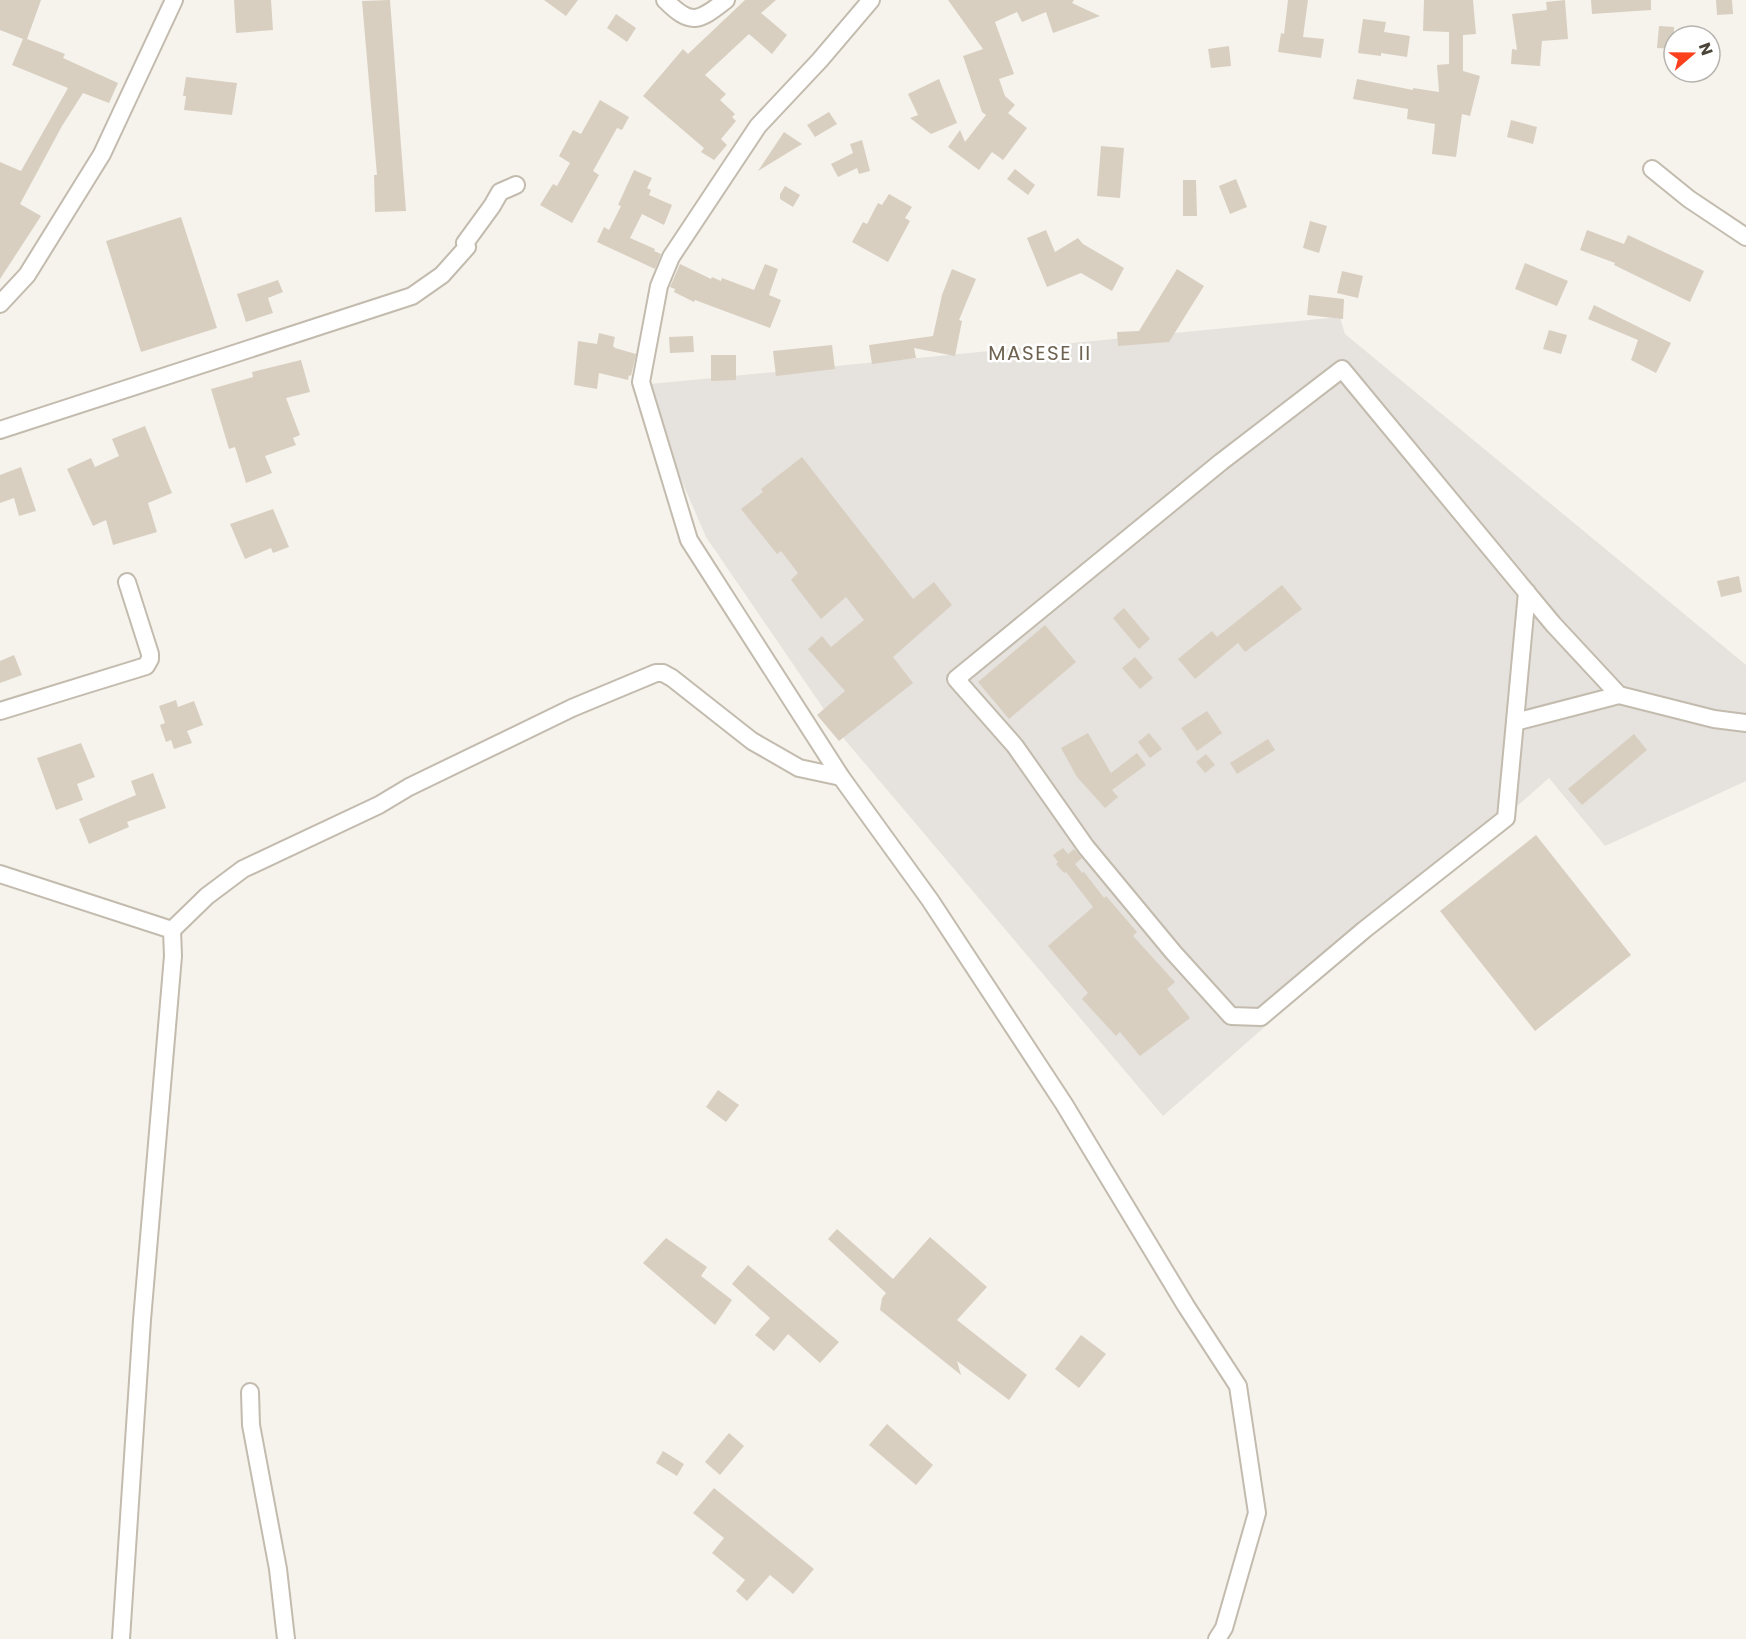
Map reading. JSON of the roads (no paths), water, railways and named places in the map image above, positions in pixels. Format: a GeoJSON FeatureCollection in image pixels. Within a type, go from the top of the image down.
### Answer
{"type":"FeatureCollection","features":[{"type":"Feature","properties":{"kind":"street"},"geometry":{"type":"LineString","coordinates":[[0,304],[27,275],[102,154],[174,0]]}},
{"type":"Feature","properties":{"kind":"street"},"geometry":{"type":"LineString","coordinates":[[665,0],[684,17],[692,19],[711,12],[726,0]]}},
{"type":"Feature","properties":{"kind":"street"},"geometry":{"type":"LineString","coordinates":[[871,0],[820,60],[758,126],[671,257],[659,286],[641,382],[689,540],[841,777],[930,900],[1045,1074],[1238,1386],[1257,1513],[1224,1628],[1217,1639]]}},
{"type":"Feature","properties":{"kind":"street"},"geometry":{"type":"LineString","coordinates":[[1652,170],[1689,199],[1746,237]]}},
{"type":"Feature","properties":{"kind":"street"},"geometry":{"type":"LineString","coordinates":[[0,430],[412,296],[442,275],[467,247],[465,243],[500,192],[516,186]]}},
{"type":"Feature","properties":{"kind":"street"},"geometry":{"type":"LineString","coordinates":[[1527,592],[1506,818],[1364,930],[1261,1017],[1231,1016],[1173,952],[1086,847],[1015,746],[956,679],[1221,462],[1342,369],[1527,592],[1553,624],[1619,695]]}},
{"type":"Feature","properties":{"kind":"street"},"geometry":{"type":"LineString","coordinates":[[0,711],[146,666],[150,654],[127,582]]}},
{"type":"Feature","properties":{"kind":"street"},"geometry":{"type":"LineString","coordinates":[[121,1639],[142,1320],[173,956],[172,930],[207,896],[243,869],[379,805],[409,787],[572,708],[656,673],[663,673],[672,678],[752,741],[799,768],[841,777]]}},
{"type":"Feature","properties":{"kind":"street"},"geometry":{"type":"LineString","coordinates":[[1515,722],[1619,695],[1714,719],[1746,723]]}},
{"type":"Feature","properties":{"kind":"street"},"geometry":{"type":"LineString","coordinates":[[0,874],[172,930]]}},
{"type":"Feature","properties":{"kind":"street"},"geometry":{"type":"LineString","coordinates":[[250,1392],[251,1425],[278,1569],[286,1639]]}},
{"type":"Feature","properties":{"kind":"district","name":"MASESE II"},"geometry":{"type":"Point","coordinates":[1040,353]}}]}
